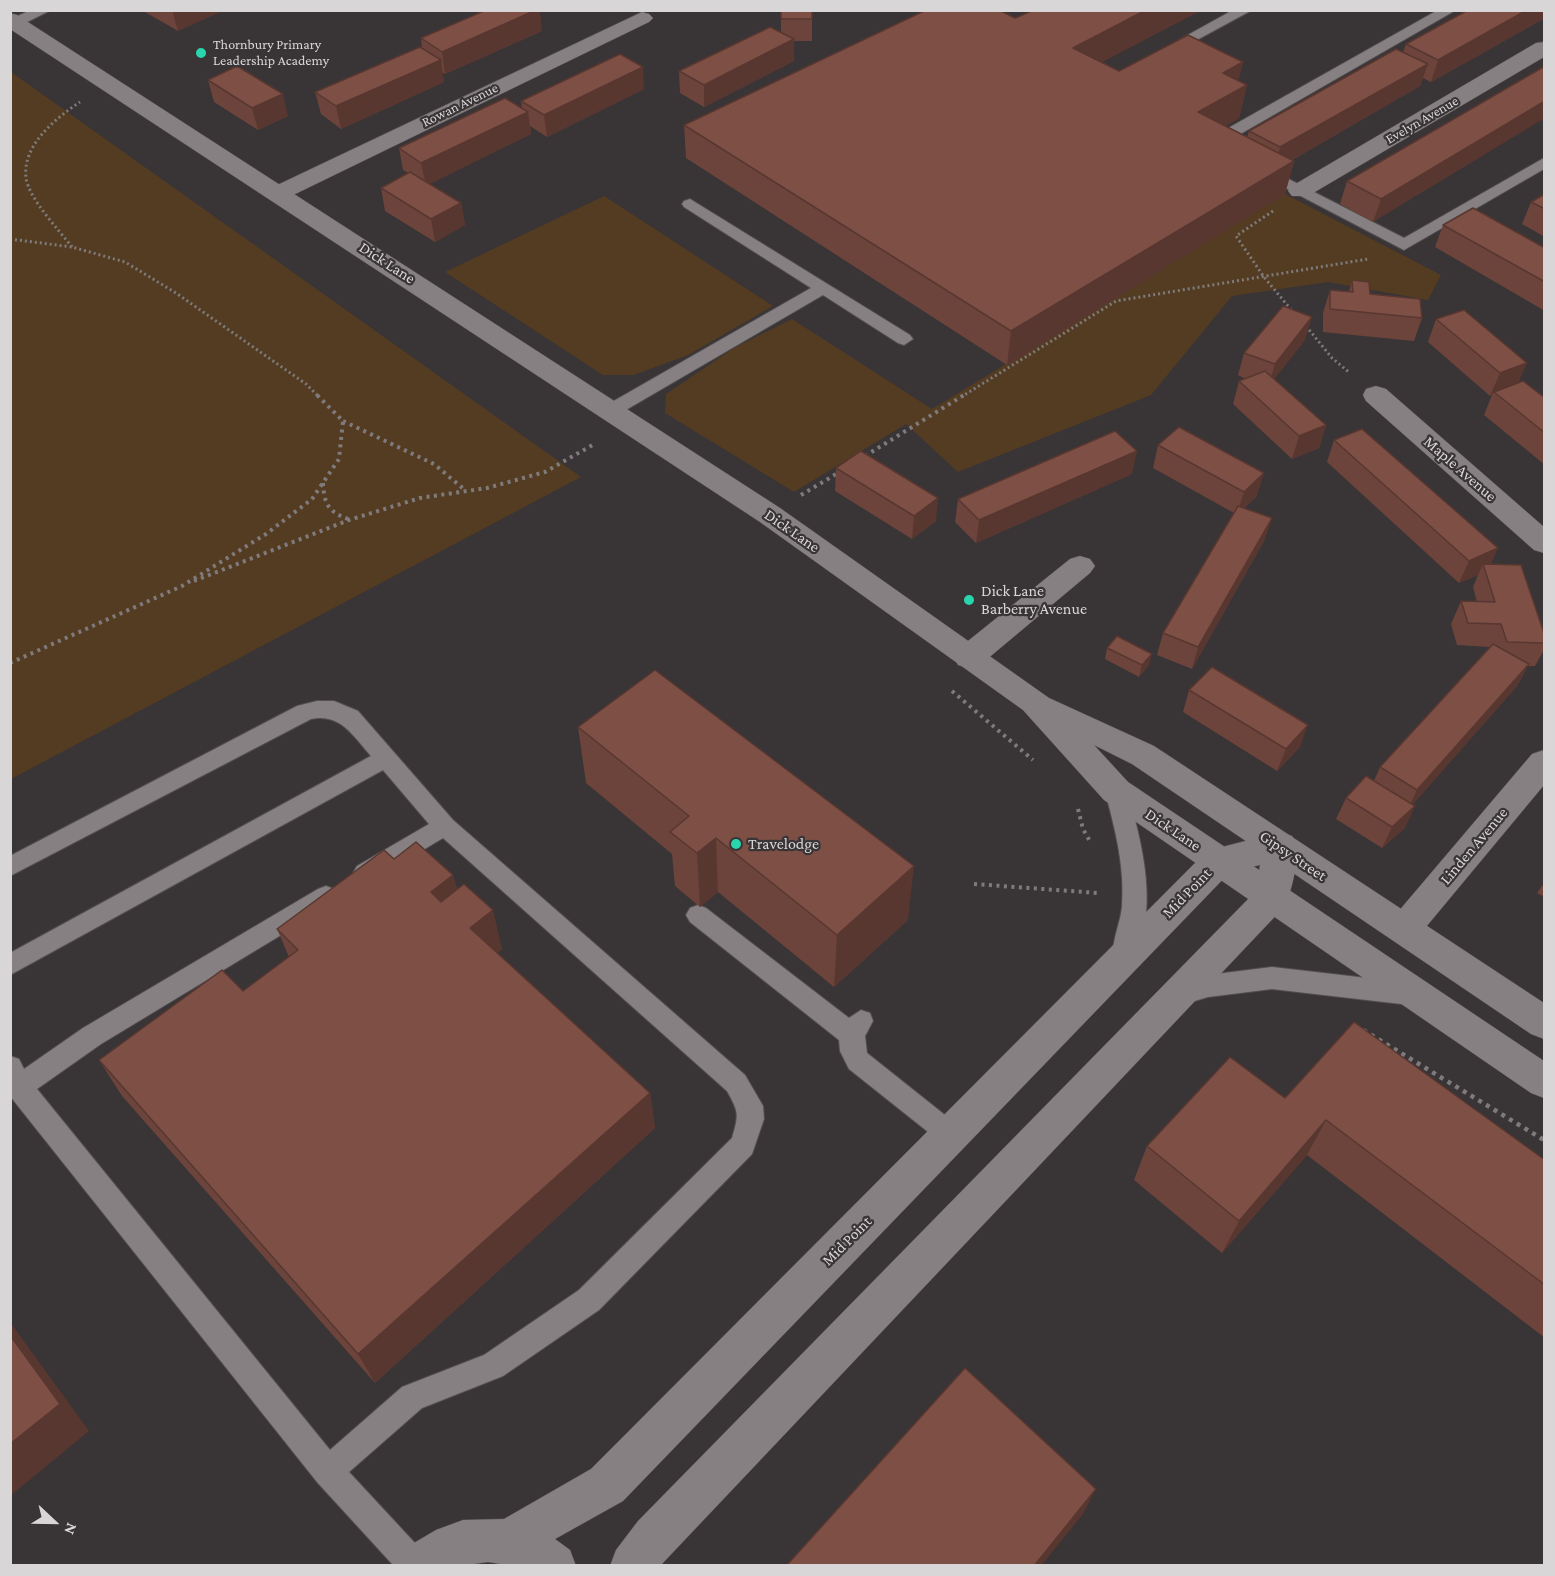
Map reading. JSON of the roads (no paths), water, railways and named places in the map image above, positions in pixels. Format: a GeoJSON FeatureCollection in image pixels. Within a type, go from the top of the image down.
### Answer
{"type":"FeatureCollection","features":[{"type":"Feature","properties":{"kind":"street","name":"Rowan Avenue"},"geometry":{"type":"LineString","coordinates":[[279,193],[642,18]]}},
{"type":"Feature","properties":{"kind":"street","name":"Dick Lane"},"geometry":{"type":"LineString","coordinates":[[13,20],[770,515],[1034,702],[1116,791],[1545,1081]]}},
{"type":"Feature","properties":{"kind":"street","name":"Evelyn Avenue"},"geometry":{"type":"LineString","coordinates":[[1300,191],[1545,48]]}},
{"type":"Feature","properties":{"kind":"street","name":"Maple Avenue"},"geometry":{"type":"LineString","coordinates":[[1376,395],[1545,543]]}},
{"type":"Feature","properties":{"kind":"street"},"geometry":{"type":"LineString","coordinates":[[969,657],[1080,566]]}},
{"type":"Feature","properties":{"kind":"street","name":"Gipsy Street"},"geometry":{"type":"LineString","coordinates":[[1034,702],[1143,755],[1545,1023]]}},
{"type":"Feature","properties":{"kind":"street","name":"Linden Avenue"},"geometry":{"type":"LineString","coordinates":[[1404,929],[1545,763]]}},
{"type":"Feature","properties":{"kind":"street"},"geometry":{"type":"LineString","coordinates":[[632,1566],[654,1537],[1272,897],[1280,846]]}},
{"type":"Feature","properties":{"kind":"street","name":"Mid Point"},"geometry":{"type":"LineString","coordinates":[[510,1540],[607,1485],[1219,861],[1280,846]]}},
{"type":"Feature","properties":{"kind":"street","name":"Mid Point"},"geometry":{"type":"LineString","coordinates":[[417,1566],[462,1542],[510,1540],[543,1555],[554,1566]]}},
{"type":"Feature","properties":{"kind":"lane"},"geometry":{"type":"LineString","coordinates":[[13,20],[44,10]]}},
{"type":"Feature","properties":{"kind":"lane"},"geometry":{"type":"LineString","coordinates":[[1154,57],[1245,10]]}},
{"type":"Feature","properties":{"kind":"lane"},"geometry":{"type":"LineString","coordinates":[[1228,154],[1208,144],[1449,10]]}},
{"type":"Feature","properties":{"kind":"lane"},"geometry":{"type":"LineString","coordinates":[[1249,165],[1404,245],[1545,163]]}},
{"type":"Feature","properties":{"kind":"lane"},"geometry":{"type":"LineString","coordinates":[[690,204],[904,339]]}},
{"type":"Feature","properties":{"kind":"lane"},"geometry":{"type":"LineString","coordinates":[[612,410],[823,288]]}},
{"type":"Feature","properties":{"kind":"lane"},"geometry":{"type":"LineString","coordinates":[[10,867],[313,710],[330,709],[345,713],[445,826],[736,1083],[744,1093],[750,1106],[751,1119],[743,1145],[644,1242],[589,1300],[493,1366],[412,1397],[328,1471]]}},
{"type":"Feature","properties":{"kind":"lane"},"geometry":{"type":"LineString","coordinates":[[10,964],[385,759]]}},
{"type":"Feature","properties":{"kind":"lane"},"geometry":{"type":"LineString","coordinates":[[1116,791],[1131,840],[1134,875],[1134,908],[1124,958]]}},
{"type":"Feature","properties":{"kind":"lane"},"geometry":{"type":"LineString","coordinates":[[417,1566],[328,1471],[15,1077],[92,1036],[445,826]]}},
{"type":"Feature","properties":{"kind":"lane"},"geometry":{"type":"LineString","coordinates":[[698,915],[857,1028],[853,1054],[858,1061],[951,1135]]}},
{"type":"Feature","properties":{"kind":"lane"},"geometry":{"type":"LineString","coordinates":[[1179,994],[1208,986],[1272,978],[1417,995]]}},
{"type":"Feature","properties":{"kind":"place","name":"Thornbury Primary Leadership Academy"},"geometry":{"type":"Point","coordinates":[201,53]}},
{"type":"Feature","properties":{"kind":"place","name":"Dick Lane Barberry Avenue"},"geometry":{"type":"Point","coordinates":[969,600]}},
{"type":"Feature","properties":{"kind":"place","name":"Travelodge"},"geometry":{"type":"Point","coordinates":[736,844]}}]}
